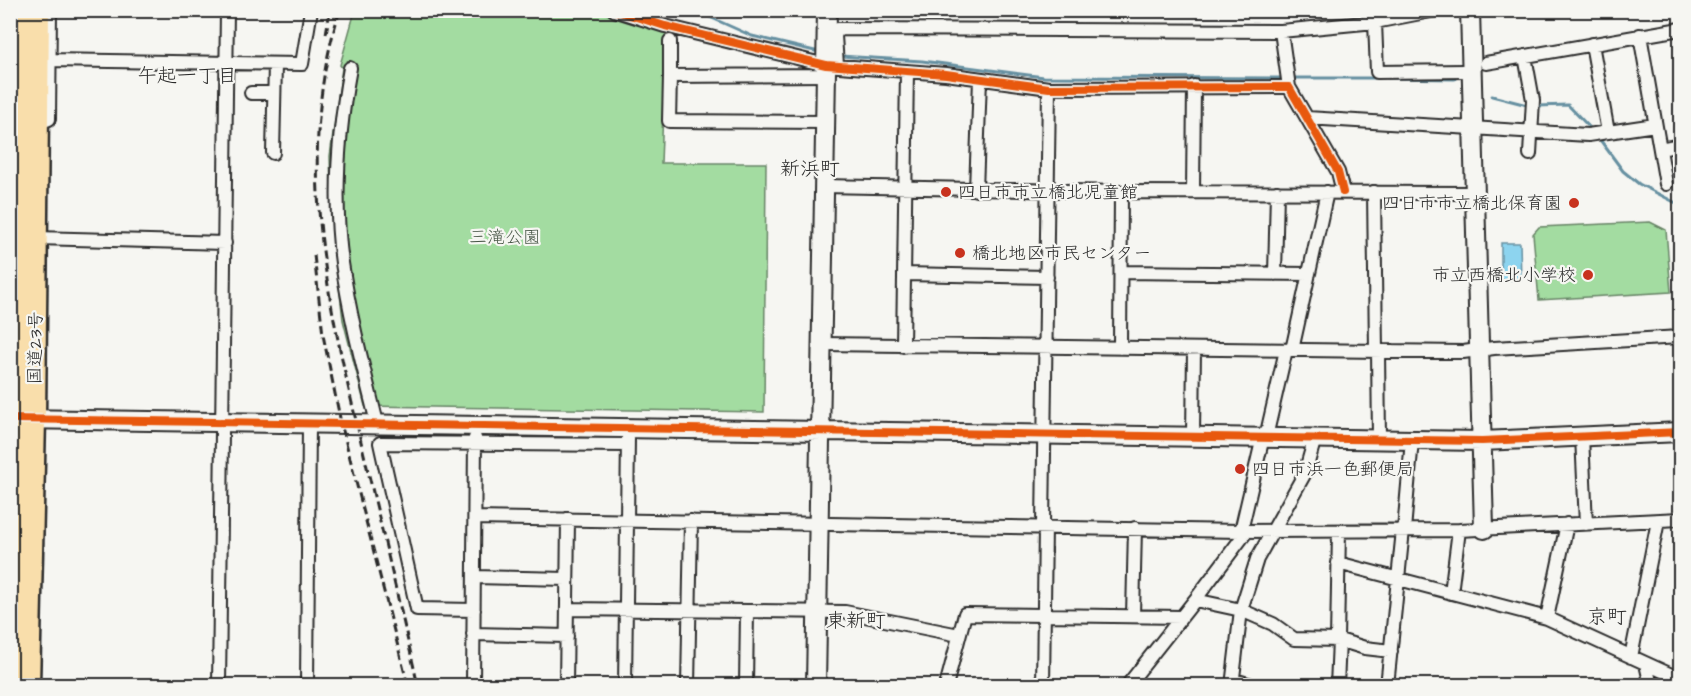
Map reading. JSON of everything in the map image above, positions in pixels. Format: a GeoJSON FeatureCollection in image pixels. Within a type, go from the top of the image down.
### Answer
{"type":"FeatureCollection","features":[{"type":"Feature","properties":{"kind":"highway","name":"国道23号"},"geometry":{"type":"LineString","coordinates":[[19,10],[13,221],[28,686]]}},
{"type":"Feature","properties":{"kind":"highway","name":"国道23号"},"geometry":{"type":"LineString","coordinates":[[13,686],[19,419],[36,238],[38,10]]}},
{"type":"Feature","properties":{"kind":"street"},"geometry":{"type":"LineString","coordinates":[[37,124],[48,119],[50,10]]}},
{"type":"Feature","properties":{"kind":"street"},"geometry":{"type":"LineString","coordinates":[[219,686],[227,10]]}},
{"type":"Feature","properties":{"kind":"street"},"geometry":{"type":"LineString","coordinates":[[49,60],[303,64],[311,10]]}},
{"type":"Feature","properties":{"kind":"street"},"geometry":{"type":"LineString","coordinates":[[614,10],[664,26],[831,63],[1049,88],[1194,86],[1287,80]]}},
{"type":"Feature","properties":{"kind":"street"},"geometry":{"type":"LineString","coordinates":[[827,10],[831,63]]}},
{"type":"Feature","properties":{"kind":"street"},"geometry":{"type":"LineString","coordinates":[[816,686],[825,122],[831,63],[838,30],[1281,31],[1375,22],[1436,10]]}},
{"type":"Feature","properties":{"kind":"street"},"geometry":{"type":"LineString","coordinates":[[1470,10],[1484,529]]}},
{"type":"Feature","properties":{"kind":"street"},"geometry":{"type":"LineString","coordinates":[[1375,22],[1377,72],[1464,71]]}},
{"type":"Feature","properties":{"kind":"street"},"geometry":{"type":"LineString","coordinates":[[1486,63],[1680,29]]}},
{"type":"Feature","properties":{"kind":"street"},"geometry":{"type":"LineString","coordinates":[[1281,31],[1287,80],[1338,172],[1343,192]]}},
{"type":"Feature","properties":{"kind":"street"},"geometry":{"type":"LineString","coordinates":[[1640,35],[1666,184]]}},
{"type":"Feature","properties":{"kind":"street"},"geometry":{"type":"LineString","coordinates":[[670,41],[669,121],[825,122]]}},
{"type":"Feature","properties":{"kind":"street"},"geometry":{"type":"LineString","coordinates":[[1592,44],[1605,132]]}},
{"type":"Feature","properties":{"kind":"street"},"geometry":{"type":"LineString","coordinates":[[1525,56],[1533,105],[1530,154]]}},
{"type":"Feature","properties":{"kind":"street"},"geometry":{"type":"LineString","coordinates":[[670,76],[831,63]]}},
{"type":"Feature","properties":{"kind":"street"},"geometry":{"type":"LineString","coordinates":[[273,153],[275,64]]}},
{"type":"Feature","properties":{"kind":"street"},"geometry":{"type":"LineString","coordinates":[[350,68],[339,135],[338,219],[349,302],[377,423]]}},
{"type":"Feature","properties":{"kind":"street"},"geometry":{"type":"LineString","coordinates":[[903,346],[907,71]]}},
{"type":"Feature","properties":{"kind":"street"},"geometry":{"type":"LineString","coordinates":[[976,190],[980,79]]}},
{"type":"Feature","properties":{"kind":"street"},"geometry":{"type":"LineString","coordinates":[[1193,192],[1194,86]]}},
{"type":"Feature","properties":{"kind":"street"},"geometry":{"type":"LineString","coordinates":[[1043,686],[1049,88]]}},
{"type":"Feature","properties":{"kind":"street"},"geometry":{"type":"LineString","coordinates":[[251,93],[274,93]]}},
{"type":"Feature","properties":{"kind":"street"},"geometry":{"type":"LineString","coordinates":[[1307,118],[1588,135],[1655,125]]}},
{"type":"Feature","properties":{"kind":"street"},"geometry":{"type":"LineString","coordinates":[[1660,149],[1680,145]]}},
{"type":"Feature","properties":{"kind":"street"},"geometry":{"type":"LineString","coordinates":[[824,186],[1121,192],[1476,193]]}},
{"type":"Feature","properties":{"kind":"street"},"geometry":{"type":"LineString","coordinates":[[1120,348],[1121,192]]}},
{"type":"Feature","properties":{"kind":"street"},"geometry":{"type":"LineString","coordinates":[[1275,274],[1277,192]]}},
{"type":"Feature","properties":{"kind":"street"},"geometry":{"type":"LineString","coordinates":[[1127,686],[1195,600],[1244,531],[1264,437],[1309,274],[1327,192]]}},
{"type":"Feature","properties":{"kind":"street"},"geometry":{"type":"LineString","coordinates":[[1374,192],[1379,439]]}},
{"type":"Feature","properties":{"kind":"street"},"geometry":{"type":"LineString","coordinates":[[36,238],[225,243]]}},
{"type":"Feature","properties":{"kind":"street"},"geometry":{"type":"LineString","coordinates":[[1121,272],[1309,274]]}},
{"type":"Feature","properties":{"kind":"street"},"geometry":{"type":"LineString","coordinates":[[904,274],[1047,277]]}},
{"type":"Feature","properties":{"kind":"street"},"geometry":{"type":"LineString","coordinates":[[821,344],[1462,352],[1680,337]]}},
{"type":"Feature","properties":{"kind":"street"},"geometry":{"type":"LineString","coordinates":[[1193,436],[1194,349]]}},
{"type":"Feature","properties":{"kind":"street"},"geometry":{"type":"LineString","coordinates":[[19,419],[476,424],[628,436]]}},
{"type":"Feature","properties":{"kind":"street"},"geometry":{"type":"LineString","coordinates":[[307,686],[309,422]]}},
{"type":"Feature","properties":{"kind":"street"},"geometry":{"type":"LineString","coordinates":[[473,686],[476,424]]}},
{"type":"Feature","properties":{"kind":"street"},"geometry":{"type":"LineString","coordinates":[[474,610],[417,609],[380,443],[475,444],[820,430],[1482,441],[1680,432]]}},
{"type":"Feature","properties":{"kind":"street"},"geometry":{"type":"LineString","coordinates":[[625,686],[628,436]]}},
{"type":"Feature","properties":{"kind":"street"},"geometry":{"type":"LineString","coordinates":[[1582,436],[1586,524]]}},
{"type":"Feature","properties":{"kind":"street"},"geometry":{"type":"LineString","coordinates":[[1255,686],[1233,683],[1241,610],[1257,559],[1271,530],[1305,473],[1315,438]]}},
{"type":"Feature","properties":{"kind":"street"},"geometry":{"type":"LineString","coordinates":[[1388,686],[1412,440]]}},
{"type":"Feature","properties":{"kind":"street"},"geometry":{"type":"LineString","coordinates":[[475,518],[1244,531],[1459,530],[1680,519]]}},
{"type":"Feature","properties":{"kind":"street"},"geometry":{"type":"LineString","coordinates":[[566,686],[567,519]]}},
{"type":"Feature","properties":{"kind":"street"},"geometry":{"type":"LineString","coordinates":[[1631,657],[1658,520]]}},
{"type":"Feature","properties":{"kind":"street"},"geometry":{"type":"LineString","coordinates":[[688,686],[691,521]]}},
{"type":"Feature","properties":{"kind":"street"},"geometry":{"type":"LineString","coordinates":[[1547,618],[1567,524]]}},
{"type":"Feature","properties":{"kind":"street"},"geometry":{"type":"LineString","coordinates":[[1133,616],[1135,528]]}},
{"type":"Feature","properties":{"kind":"street"},"geometry":{"type":"LineString","coordinates":[[1451,593],[1459,530]]}},
{"type":"Feature","properties":{"kind":"street"},"geometry":{"type":"LineString","coordinates":[[1337,686],[1339,531]]}},
{"type":"Feature","properties":{"kind":"street"},"geometry":{"type":"LineString","coordinates":[[1338,563],[1547,618],[1680,679]]}},
{"type":"Feature","properties":{"kind":"street"},"geometry":{"type":"LineString","coordinates":[[474,577],[567,579]]}},
{"type":"Feature","properties":{"kind":"street"},"geometry":{"type":"LineString","coordinates":[[1195,600],[1241,610],[1273,624],[1294,639],[1338,640],[1365,648],[1391,651]]}},
{"type":"Feature","properties":{"kind":"street"},"geometry":{"type":"LineString","coordinates":[[567,609],[845,612],[959,635]]}},
{"type":"Feature","properties":{"kind":"street"},"geometry":{"type":"LineString","coordinates":[[746,686],[747,611]]}},
{"type":"Feature","properties":{"kind":"street"},"geometry":{"type":"LineString","coordinates":[[946,686],[965,614],[1181,617]]}},
{"type":"Feature","properties":{"kind":"street"},"geometry":{"type":"LineString","coordinates":[[473,634],[567,636]]}},
{"type":"Feature","properties":{"kind":"street"},"geometry":{"type":"LineString","coordinates":[[1647,664],[1651,686]]}},
{"type":"Feature","properties":{"kind":"green space","name":"三滝公園"},"geometry":{"type":"Polygon","coordinates":[[[355,11],[597,11],[666,31],[661,163],[766,163],[764,412],[365,406],[343,320],[332,224],[330,156],[342,68],[340,65],[355,11]]]}},
{"type":"Feature","properties":{"kind":"green space"},"geometry":{"type":"Polygon","coordinates":[[[1650,222],[1666,230],[1671,292],[1539,300],[1533,234],[1539,227],[1650,222]]]}},
{"type":"Feature","properties":{"kind":"water"},"geometry":{"type":"Polygon","coordinates":[[[1501,243],[1520,243],[1521,280],[1501,280],[1501,243]]]}},
{"type":"Feature","properties":{"kind":"waterway"},"geometry":{"type":"LineString","coordinates":[[694,10],[752,36],[819,52]]}},
{"type":"Feature","properties":{"kind":"waterway"},"geometry":{"type":"LineString","coordinates":[[840,56],[922,61],[1044,77],[1285,78]]}},
{"type":"Feature","properties":{"kind":"waterway"},"geometry":{"type":"LineString","coordinates":[[1292,78],[1378,78]]}},
{"type":"Feature","properties":{"kind":"waterway"},"geometry":{"type":"LineString","coordinates":[[1388,78],[1455,79]]}},
{"type":"Feature","properties":{"kind":"waterway"},"geometry":{"type":"LineString","coordinates":[[1492,96],[1531,106]]}},
{"type":"Feature","properties":{"kind":"waterway"},"geometry":{"type":"LineString","coordinates":[[1537,106],[1568,105],[1592,130]]}},
{"type":"Feature","properties":{"kind":"waterway"},"geometry":{"type":"LineString","coordinates":[[1598,137],[1623,171],[1639,184],[1680,205]]}},
{"type":"Feature","properties":{"kind":"railway"},"geometry":{"type":"LineString","coordinates":[[326,34],[330,10]]}},
{"type":"Feature","properties":{"kind":"railway"},"geometry":{"type":"LineString","coordinates":[[340,10],[326,65],[319,120],[317,175],[321,229],[328,284],[349,392],[418,686]]}},
{"type":"Feature","properties":{"kind":"railway"},"geometry":{"type":"LineString","coordinates":[[314,255],[323,335],[341,423],[408,686]]}},
{"type":"Feature","properties":{"kind":"cycle path"},"geometry":{"type":"LineString","coordinates":[[614,10],[665,26],[826,65],[946,74],[1049,88],[1289,87],[1338,172],[1343,192]]}},
{"type":"Feature","properties":{"kind":"cycle path"},"geometry":{"type":"LineString","coordinates":[[10,419],[1482,441],[1680,432]]}},
{"type":"Feature","properties":{"kind":"place","name":"四日市市立橋北児童館"},"geometry":{"type":"Point","coordinates":[946,192]}},
{"type":"Feature","properties":{"kind":"place","name":"四日市市立橋北保育園"},"geometry":{"type":"Point","coordinates":[1574,203]}},
{"type":"Feature","properties":{"kind":"place","name":"橋北地区市民センター"},"geometry":{"type":"Point","coordinates":[960,253]}},
{"type":"Feature","properties":{"kind":"place","name":"市立西橋北小学校"},"geometry":{"type":"Point","coordinates":[1588,275]}},
{"type":"Feature","properties":{"kind":"place","name":"四日市浜一色郵便局"},"geometry":{"type":"Point","coordinates":[1240,469]}},
{"type":"Feature","properties":{"kind":"district","name":"午起一丁目"},"geometry":{"type":"Point","coordinates":[187,75]}},
{"type":"Feature","properties":{"kind":"district","name":"新浜町"},"geometry":{"type":"Point","coordinates":[810,168]}},
{"type":"Feature","properties":{"kind":"district","name":"京町"},"geometry":{"type":"Point","coordinates":[1607,616]}},
{"type":"Feature","properties":{"kind":"district","name":"東新町"},"geometry":{"type":"Point","coordinates":[856,620]}}]}
